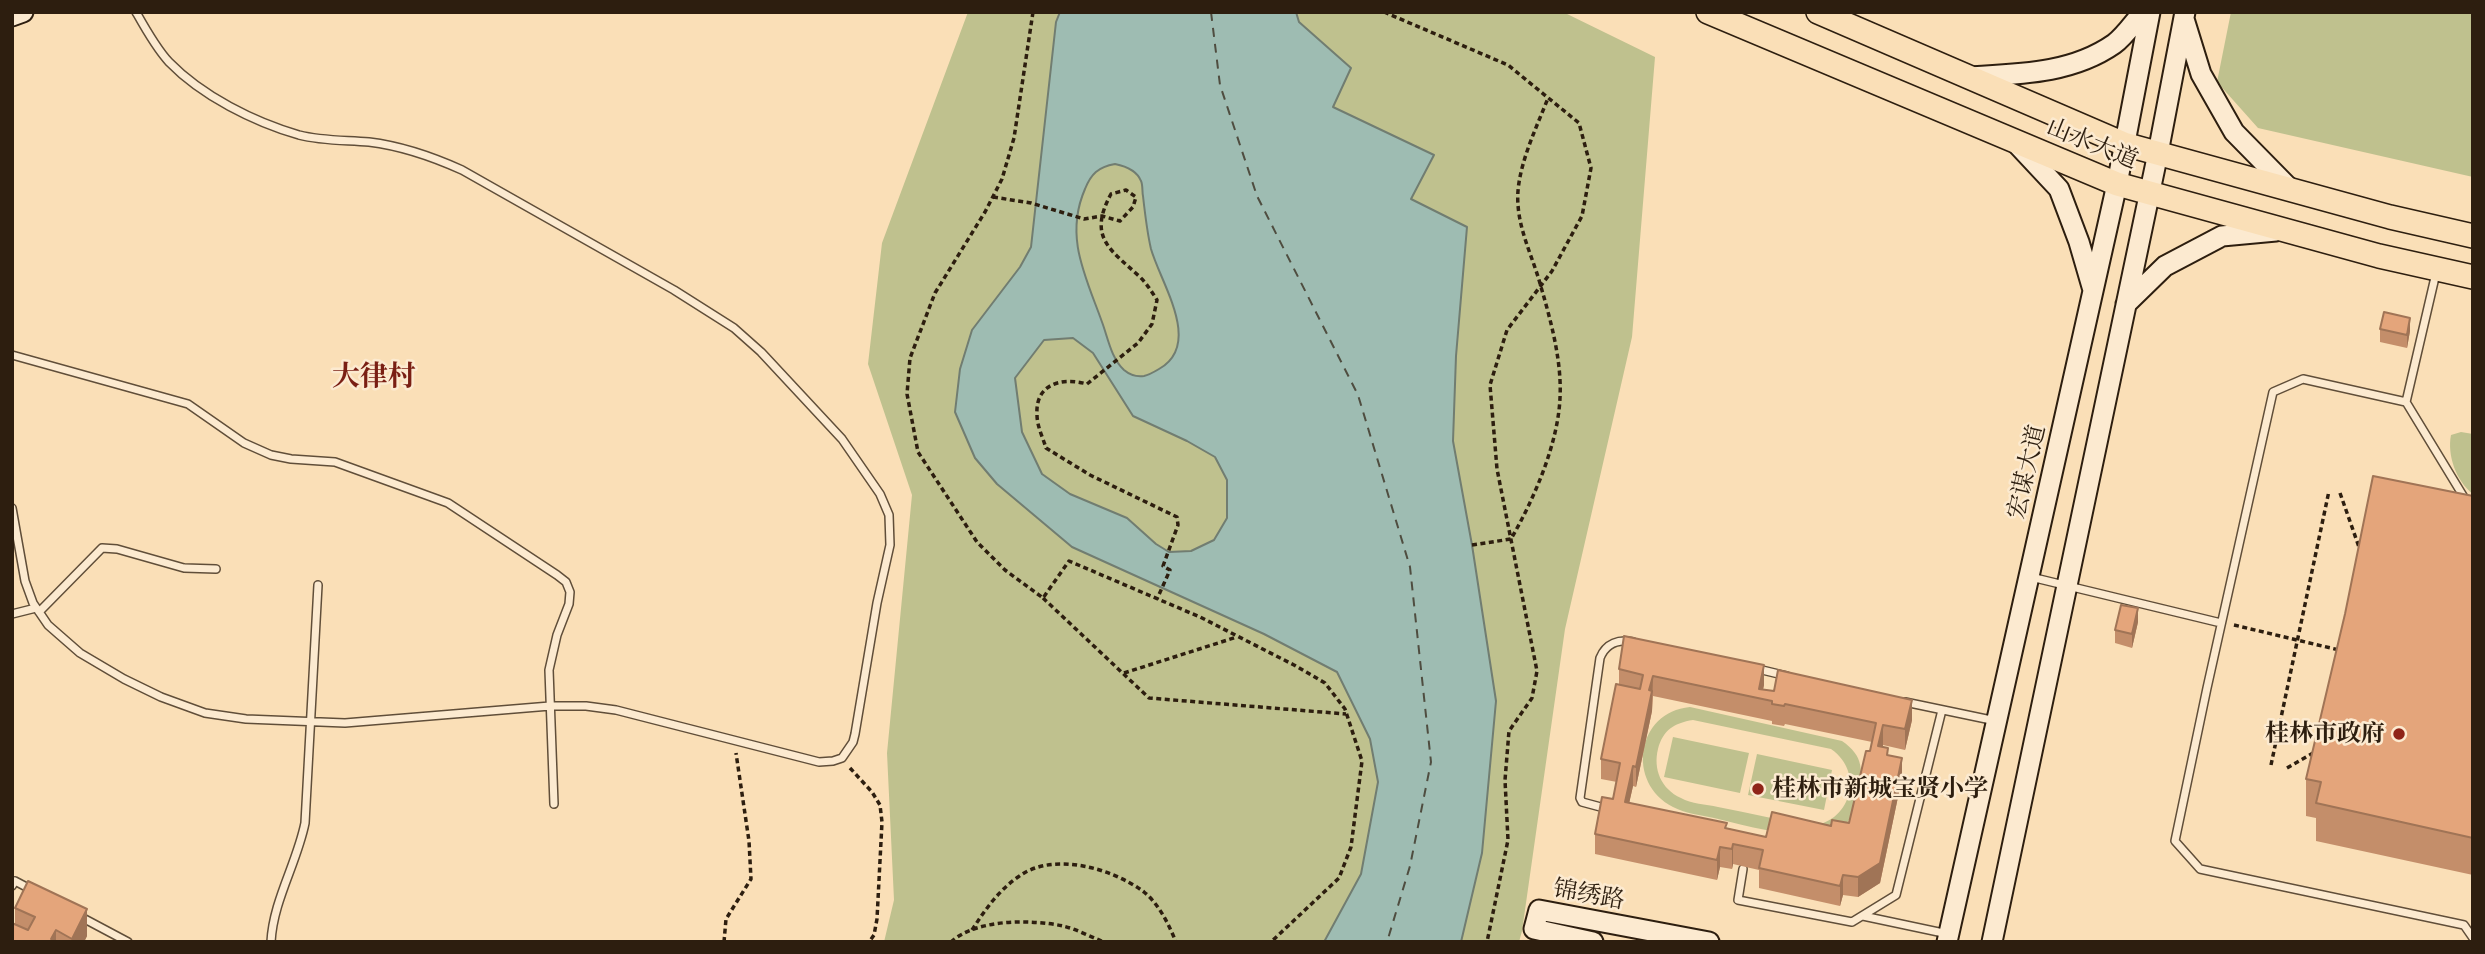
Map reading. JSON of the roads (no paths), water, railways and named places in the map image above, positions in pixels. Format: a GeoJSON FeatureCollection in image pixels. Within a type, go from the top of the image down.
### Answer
{"type":"FeatureCollection","features":[{"type":"Feature","properties":{"kind":"main road"},"geometry":{"type":"LineString","coordinates":[[12,16],[23,12]]}},
{"type":"Feature","properties":{"kind":"main road","name":"山水大道"},"geometry":{"type":"LineString","coordinates":[[1708,12],[2117,184],[2286,230],[2473,276]]}},
{"type":"Feature","properties":{"kind":"main road","name":"山水大道"},"geometry":{"type":"LineString","coordinates":[[1818,12],[2124,144],[2390,217],[2473,236]]}},
{"type":"Feature","properties":{"kind":"main road"},"geometry":{"type":"LineString","coordinates":[[1967,77],[2069,67],[2115,43],[2143,12]]}},
{"type":"Feature","properties":{"kind":"main road","name":"宏谋大道"},"geometry":{"type":"LineString","coordinates":[[1948,938],[2117,184],[2150,12]]}},
{"type":"Feature","properties":{"kind":"main road"},"geometry":{"type":"LineString","coordinates":[[1992,942],[2158,153],[2184,15]]}},
{"type":"Feature","properties":{"kind":"main road"},"geometry":{"type":"LineString","coordinates":[[2184,15],[2201,74],[2234,132],[2291,190]]}},
{"type":"Feature","properties":{"kind":"main road"},"geometry":{"type":"LineString","coordinates":[[2012,140],[2059,188],[2093,291]]}},
{"type":"Feature","properties":{"kind":"main road"},"geometry":{"type":"LineString","coordinates":[[2126,304],[2165,265],[2222,236],[2286,230]]}},
{"type":"Feature","properties":{"kind":"main road","name":"锦绣路"},"geometry":{"type":"LineString","coordinates":[[1593,942],[1534,929],[1539,910],[1709,942]]}},
{"type":"Feature","properties":{"kind":"lane"},"geometry":{"type":"LineString","coordinates":[[12,508],[25,581],[48,625],[80,653],[124,679],[161,697],[205,713],[246,719],[310,722],[586,706],[616,710],[819,762],[842,758],[853,742],[890,545],[889,515],[880,494],[842,439],[761,352],[734,328],[674,290],[442,161],[401,147],[300,135],[224,102],[192,82],[167,60],[136,12]]}},
{"type":"Feature","properties":{"kind":"lane"},"geometry":{"type":"LineString","coordinates":[[2437,268],[2406,402],[2465,499],[2473,503]]}},
{"type":"Feature","properties":{"kind":"lane"},"geometry":{"type":"LineString","coordinates":[[12,355],[188,404],[244,443],[271,455],[335,462],[391,480],[448,503],[566,582],[570,592],[569,604],[548,670],[554,804]]}},
{"type":"Feature","properties":{"kind":"lane"},"geometry":{"type":"LineString","coordinates":[[2406,402],[2303,379],[2273,392],[2175,841],[2200,869],[2464,925],[2473,938]]}},
{"type":"Feature","properties":{"kind":"lane"},"geometry":{"type":"LineString","coordinates":[[12,614],[38,610],[102,548],[117,549],[184,568],[216,569]]}},
{"type":"Feature","properties":{"kind":"lane"},"geometry":{"type":"LineString","coordinates":[[2029,577],[2221,622]]}},
{"type":"Feature","properties":{"kind":"lane"},"geometry":{"type":"LineString","coordinates":[[271,942],[274,920],[300,846],[305,823],[318,585]]}},
{"type":"Feature","properties":{"kind":"lane"},"geometry":{"type":"LineString","coordinates":[[1608,809],[1582,802],[1580,798],[1600,658],[1605,649],[1617,642],[1625,640],[1638,643]]}},
{"type":"Feature","properties":{"kind":"lane"},"geometry":{"type":"LineString","coordinates":[[1744,667],[1797,678]]}},
{"type":"Feature","properties":{"kind":"lane"},"geometry":{"type":"LineString","coordinates":[[1902,701],[1996,722]]}},
{"type":"Feature","properties":{"kind":"lane"},"geometry":{"type":"LineString","coordinates":[[1743,869],[1738,900],[1852,922],[1896,895],[1942,710]]}},
{"type":"Feature","properties":{"kind":"lane"},"geometry":{"type":"LineString","coordinates":[[12,886],[15,881],[38,893]]}},
{"type":"Feature","properties":{"kind":"lane"},"geometry":{"type":"LineString","coordinates":[[73,912],[128,942]]}},
{"type":"Feature","properties":{"kind":"lane"},"geometry":{"type":"LineString","coordinates":[[1863,916],[1948,938]]}},
{"type":"Feature","properties":{"kind":"water"},"geometry":{"type":"Polygon","coordinates":[[[1060,12],[1296,12],[1299,22],[1351,68],[1333,107],[1434,155],[1411,199],[1467,227],[1456,356],[1453,441],[1496,701],[1482,853],[1461,942],[1324,942],[1361,874],[1378,782],[1370,739],[1337,672],[1264,634],[1072,547],[997,484],[975,458],[955,412],[960,369],[972,330],[1020,267],[1031,247],[1056,22],[1060,12]],[[1115,164],[1100,169],[1087,184],[1079,207],[1077,240],[1084,273],[1113,354],[1126,372],[1144,376],[1159,369],[1172,358],[1178,345],[1178,329],[1170,296],[1151,249],[1141,181],[1130,169],[1115,164]],[[1073,338],[1044,340],[1015,378],[1022,432],[1042,474],[1070,494],[1127,518],[1169,552],[1191,551],[1214,540],[1227,518],[1227,480],[1215,457],[1133,416],[1093,353],[1073,338]]]}},
{"type":"Feature","properties":{"kind":"place","name":"桂林市政府"},"geometry":{"type":"Point","coordinates":[2399,734]}},
{"type":"Feature","properties":{"kind":"place","name":"桂林市新城宝贤小学"},"geometry":{"type":"Point","coordinates":[1758,789]}},
{"type":"Feature","properties":{"kind":"district","name":"大律村"},"geometry":{"type":"Point","coordinates":[374,377]}}]}
